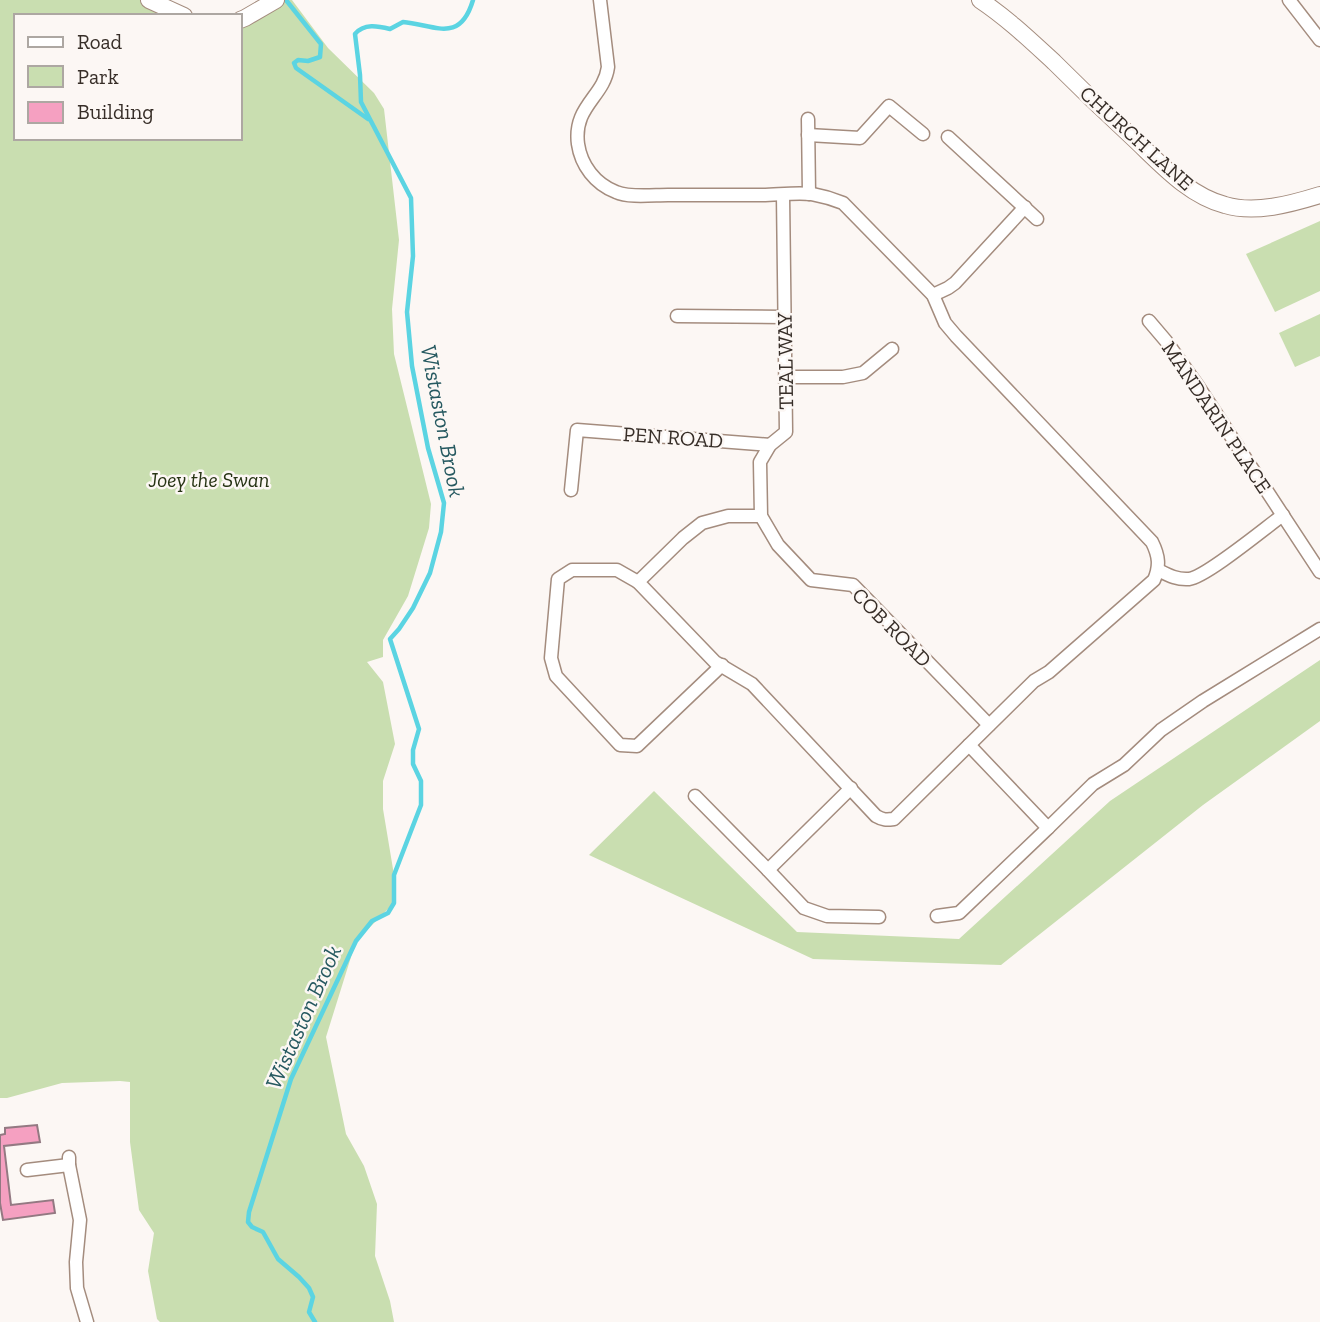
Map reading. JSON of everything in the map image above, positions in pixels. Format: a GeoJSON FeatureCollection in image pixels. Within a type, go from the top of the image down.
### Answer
{"type":"FeatureCollection","features":[{"type":"Feature","properties":{"kind":"street"},"geometry":{"type":"LineString","coordinates":[[149,0],[180,14]]}},
{"type":"Feature","properties":{"kind":"street"},"geometry":{"type":"LineString","coordinates":[[600,0],[607,77],[582,114],[578,142],[582,160],[601,184],[618,193],[643,195],[809,194],[843,203],[933,295],[945,323],[956,337],[1152,542],[1159,555],[1154,580],[1049,672],[1034,681],[894,818],[882,820],[876,816],[752,684],[722,665],[715,662],[638,582],[617,570],[572,569],[558,579],[551,658],[556,676],[620,745],[637,746],[722,665]]}},
{"type":"Feature","properties":{"kind":"street","name":"CHURCH LANE"},"geometry":{"type":"LineString","coordinates":[[980,0],[1042,51],[1171,174],[1200,195],[1226,206],[1250,208],[1288,204],[1320,195]]}},
{"type":"Feature","properties":{"kind":"street"},"geometry":{"type":"LineString","coordinates":[[242,19],[275,1]]}},
{"type":"Feature","properties":{"kind":"street"},"geometry":{"type":"LineString","coordinates":[[1295,2],[1320,40]]}},
{"type":"Feature","properties":{"kind":"street"},"geometry":{"type":"LineString","coordinates":[[808,135],[860,138],[889,106],[923,134]]}},
{"type":"Feature","properties":{"kind":"street"},"geometry":{"type":"LineString","coordinates":[[808,119],[809,194]]}},
{"type":"Feature","properties":{"kind":"street"},"geometry":{"type":"LineString","coordinates":[[948,137],[1037,219]]}},
{"type":"Feature","properties":{"kind":"street","name":"TEAL WAY"},"geometry":{"type":"LineString","coordinates":[[761,516],[760,462],[770,445],[786,432],[783,195]]}},
{"type":"Feature","properties":{"kind":"street"},"geometry":{"type":"LineString","coordinates":[[933,295],[955,283],[1025,207]]}},
{"type":"Feature","properties":{"kind":"street"},"geometry":{"type":"LineString","coordinates":[[677,316],[784,317]]}},
{"type":"Feature","properties":{"kind":"street","name":"MANDARIN PLACE"},"geometry":{"type":"LineString","coordinates":[[1149,321],[1198,386],[1320,572]]}},
{"type":"Feature","properties":{"kind":"street"},"geometry":{"type":"LineString","coordinates":[[785,377],[843,377],[863,373],[892,349]]}},
{"type":"Feature","properties":{"kind":"street","name":"PEN ROAD"},"geometry":{"type":"LineString","coordinates":[[571,489],[577,430],[770,445]]}},
{"type":"Feature","properties":{"kind":"street"},"geometry":{"type":"LineString","coordinates":[[1158,570],[1176,579],[1191,579],[1205,572],[1283,515]]}},
{"type":"Feature","properties":{"kind":"street"},"geometry":{"type":"LineString","coordinates":[[638,582],[702,523],[728,516],[761,516]]}},
{"type":"Feature","properties":{"kind":"street","name":"COB ROAD"},"geometry":{"type":"LineString","coordinates":[[761,516],[778,545],[811,580],[853,585],[989,725]]}},
{"type":"Feature","properties":{"kind":"street"},"geometry":{"type":"LineString","coordinates":[[937,916],[959,913],[1093,784],[1124,765],[1161,730],[1320,629]]}},
{"type":"Feature","properties":{"kind":"street"},"geometry":{"type":"LineString","coordinates":[[969,745],[1048,828]]}},
{"type":"Feature","properties":{"kind":"street"},"geometry":{"type":"LineString","coordinates":[[768,870],[851,788]]}},
{"type":"Feature","properties":{"kind":"street"},"geometry":{"type":"LineString","coordinates":[[695,796],[804,908],[827,916],[880,918]]}},
{"type":"Feature","properties":{"kind":"street"},"geometry":{"type":"LineString","coordinates":[[27,1170],[69,1161],[80,1220],[76,1262],[77,1288],[87,1322]]}},
{"type":"Feature","properties":{"kind":"green space","name":"Joey the Swan"},"geometry":{"type":"Polygon","coordinates":[[[0,0],[149,0],[180,14],[14,14],[14,140],[242,140],[242,19],[281,0],[292,0],[328,48],[374,93],[384,109],[399,240],[392,309],[394,354],[431,504],[429,528],[408,596],[383,640],[383,657],[367,662],[383,682],[395,744],[383,781],[383,809],[394,875],[394,903],[356,941],[326,1037],[346,1134],[364,1166],[377,1204],[375,1256],[394,1322],[160,1322],[157,1319],[148,1271],[154,1233],[139,1210],[130,1142],[130,1082],[62,1083],[0,1098],[0,0]]]}},
{"type":"Feature","properties":{"kind":"green space"},"geometry":{"type":"Polygon","coordinates":[[[1320,221],[1320,291],[1275,312],[1246,254],[1320,221]]]}},
{"type":"Feature","properties":{"kind":"green space"},"geometry":{"type":"Polygon","coordinates":[[[1320,314],[1320,356],[1295,367],[1279,333],[1320,314]]]}},
{"type":"Feature","properties":{"kind":"green space"},"geometry":{"type":"Polygon","coordinates":[[[1320,660],[1320,721],[1203,805],[1001,965],[813,959],[589,855],[654,791],[797,932],[959,939],[1110,801],[1320,660]]]}},
{"type":"Feature","properties":{"kind":"building"},"geometry":{"type":"Polygon","coordinates":[[[37,1125],[40,1142],[4,1146],[11,1205],[53,1200],[55,1213],[3,1220],[0,1203],[0,1135],[5,1134],[5,1128],[37,1125]]]}},
{"type":"Feature","properties":{"kind":"waterway"},"geometry":{"type":"LineString","coordinates":[[286,0],[321,44],[320,57],[308,61],[298,60],[294,63],[296,68],[368,119]]}},
{"type":"Feature","properties":{"kind":"waterway","name":"Wistaston Brook"},"geometry":{"type":"LineString","coordinates":[[315,1322],[309,1312],[313,1297],[309,1288],[278,1259],[263,1232],[248,1222],[249,1212],[291,1079],[356,941],[372,921],[388,913],[394,903],[394,875],[421,805],[421,781],[413,764],[413,750],[419,729],[390,639],[413,608],[430,573],[441,532],[444,503],[428,448],[412,366],[407,312],[413,256],[411,198],[361,102],[355,34],[367,27],[390,29],[403,22],[445,29],[454,27],[468,14],[473,0]]}}]}
